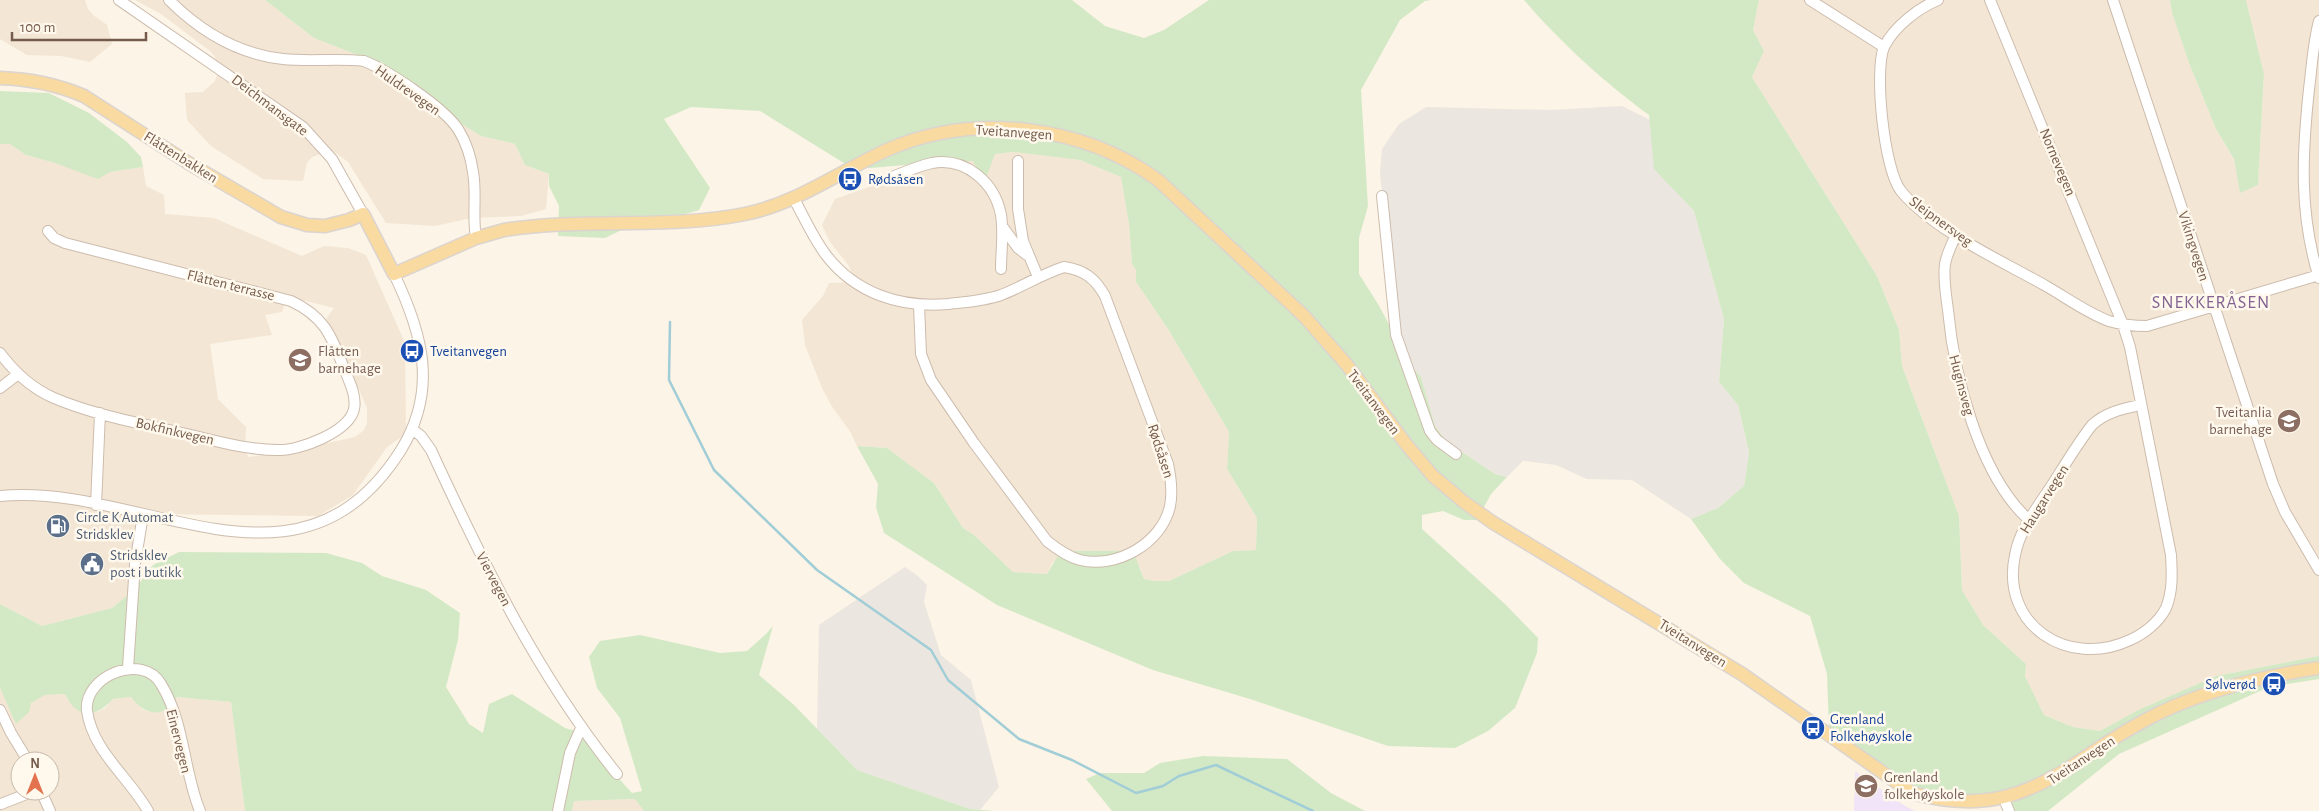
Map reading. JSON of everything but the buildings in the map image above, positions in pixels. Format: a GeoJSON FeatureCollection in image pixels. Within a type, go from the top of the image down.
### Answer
{"type":"FeatureCollection","features":[{"type":"Feature","properties":{"kind":"main road","name":"Flåttenbakken"},"geometry":{"type":"LineString","coordinates":[[0,78],[43,82],[84,96],[190,164],[294,222],[325,226],[349,220],[363,214]]}},
{"type":"Feature","properties":{"kind":"main road","name":"Tveitanvegen"},"geometry":{"type":"LineString","coordinates":[[394,274],[476,238],[518,227],[723,217],[759,210],[794,198],[889,149],[932,134],[956,130],[999,128],[1048,133],[1085,142],[1124,159],[1147,172],[1170,190],[1304,316],[1347,365],[1433,476],[1464,502],[1492,522],[1770,692],[1926,801],[1956,809],[2007,807],[2125,731],[2178,705],[2235,685],[2319,668]]}},
{"type":"Feature","properties":{"kind":"main road","name":"Deichmansgate"},"geometry":{"type":"LineString","coordinates":[[363,214],[394,274]]}},
{"type":"Feature","properties":{"kind":"street","name":"Deichmansgate"},"geometry":{"type":"LineString","coordinates":[[119,0],[303,127],[332,159],[363,214]]}},
{"type":"Feature","properties":{"kind":"street","name":"Huldrevegen"},"geometry":{"type":"LineString","coordinates":[[169,0],[201,29],[223,42],[252,53],[283,59],[364,61],[376,66],[435,107],[457,128],[469,154],[474,175],[473,223],[476,238]]}},
{"type":"Feature","properties":{"kind":"street"},"geometry":{"type":"LineString","coordinates":[[1810,0],[1884,47],[1909,18],[1938,0]]}},
{"type":"Feature","properties":{"kind":"street","name":"Nornevegen"},"geometry":{"type":"LineString","coordinates":[[1990,0],[2123,325]]}},
{"type":"Feature","properties":{"kind":"street","name":"Vikingvegen"},"geometry":{"type":"LineString","coordinates":[[2113,0],[2273,484],[2285,512],[2319,570]]}},
{"type":"Feature","properties":{"kind":"street"},"geometry":{"type":"LineString","coordinates":[[2319,21],[2303,146],[2302,175],[2310,243],[2319,276]]}},
{"type":"Feature","properties":{"kind":"street","name":"Sleipnersveg"},"geometry":{"type":"LineString","coordinates":[[1884,47],[1881,70],[1883,132],[1886,154],[1892,177],[1910,201],[1956,235],[2095,315],[2123,325],[2147,326],[2319,276]]}},
{"type":"Feature","properties":{"kind":"street"},"geometry":{"type":"LineString","coordinates":[[1018,161],[1018,209],[1022,241],[1038,277]]}},
{"type":"Feature","properties":{"kind":"street"},"geometry":{"type":"LineString","coordinates":[[892,177],[934,163],[949,163],[963,166],[976,173],[988,185],[996,198],[1002,226],[1001,269]]}},
{"type":"Feature","properties":{"kind":"street"},"geometry":{"type":"LineString","coordinates":[[1382,196],[1396,335],[1430,431],[1437,440],[1456,454]]}},
{"type":"Feature","properties":{"kind":"street","name":"Rødsåsen"},"geometry":{"type":"LineString","coordinates":[[794,198],[812,233],[837,268],[851,280],[876,294],[900,302],[919,305],[982,300],[1000,295],[1055,270],[1069,268],[1084,272],[1098,284],[1105,296],[1168,464],[1172,482],[1170,507],[1156,534],[1143,546],[1124,557],[1095,562],[1080,560],[1062,552],[1047,541],[974,443],[931,380],[921,354],[919,305]]}},
{"type":"Feature","properties":{"kind":"street"},"geometry":{"type":"LineString","coordinates":[[1002,226],[1018,248],[1028,256]]}},
{"type":"Feature","properties":{"kind":"street","name":"Flåtten terrasse"},"geometry":{"type":"LineString","coordinates":[[48,230],[54,238],[65,243],[280,298],[305,307],[314,313],[325,326],[353,392],[355,408]]}},
{"type":"Feature","properties":{"kind":"street","name":"Huginsveg"},"geometry":{"type":"LineString","coordinates":[[1956,235],[1945,264],[1953,357],[1960,386],[1969,415],[1995,474],[2008,496],[2029,520]]}},
{"type":"Feature","properties":{"kind":"street"},"geometry":{"type":"LineString","coordinates":[[0,496],[49,496],[246,533],[274,533],[304,528],[332,517],[366,493],[393,462],[412,429],[422,394],[423,356],[411,311],[394,274]]}},
{"type":"Feature","properties":{"kind":"street","name":"Haugarvegen"},"geometry":{"type":"LineString","coordinates":[[2123,325],[2130,347],[2140,405],[2168,537],[2172,573],[2171,590],[2165,608],[2153,624],[2139,637],[2118,646],[2099,651],[2066,647],[2039,631],[2020,607],[2015,594],[2012,574],[2020,537],[2029,520],[2092,425],[2100,417],[2112,411],[2140,405]]}},
{"type":"Feature","properties":{"kind":"street","name":"Bokfinkvegen"},"geometry":{"type":"LineString","coordinates":[[0,353],[17,375],[54,398],[100,413],[236,445],[291,450],[336,431],[351,418],[355,408]]}},
{"type":"Feature","properties":{"kind":"street"},"geometry":{"type":"LineString","coordinates":[[0,388],[17,375]]}},
{"type":"Feature","properties":{"kind":"street"},"geometry":{"type":"LineString","coordinates":[[96,505],[100,413]]}},
{"type":"Feature","properties":{"kind":"street","name":"Viervegen"},"geometry":{"type":"LineString","coordinates":[[412,429],[421,436],[431,450],[484,564],[554,687],[581,728],[616,774]]}},
{"type":"Feature","properties":{"kind":"street"},"geometry":{"type":"LineString","coordinates":[[143,514],[135,564],[128,668],[110,676],[91,692],[87,701],[87,712],[107,759],[142,800],[148,811]]}},
{"type":"Feature","properties":{"kind":"street","name":"Einervegen"},"geometry":{"type":"LineString","coordinates":[[128,668],[149,671],[161,682],[179,726],[191,789],[200,811]]}},
{"type":"Feature","properties":{"kind":"street"},"geometry":{"type":"LineString","coordinates":[[0,710],[22,751]]}},
{"type":"Feature","properties":{"kind":"street"},"geometry":{"type":"LineString","coordinates":[[558,811],[570,753],[581,728]]}},
{"type":"Feature","properties":{"kind":"shaded area"},"geometry":{"type":"Polygon","coordinates":[[[0,0],[85,0],[88,9],[93,15],[107,25],[112,44],[90,62],[61,56],[27,55],[0,39],[0,0]]]}},
{"type":"Feature","properties":{"kind":"shaded area"},"geometry":{"type":"Polygon","coordinates":[[[135,0],[265,0],[314,38],[383,65],[420,98],[481,136],[515,144],[525,165],[549,174],[546,209],[521,216],[471,218],[435,226],[386,223],[348,162],[336,153],[328,151],[312,157],[307,163],[303,181],[263,179],[211,146],[187,120],[185,93],[203,92],[215,81],[218,73],[215,57],[210,51],[161,14],[135,0]]]}},
{"type":"Feature","properties":{"kind":"shaded area"},"geometry":{"type":"Polygon","coordinates":[[[1759,0],[2170,0],[2172,13],[2189,63],[2216,129],[2234,159],[2240,192],[2258,185],[2264,75],[2246,0],[2319,0],[2319,656],[2216,676],[2138,710],[2100,731],[2073,727],[2044,715],[2025,676],[2026,664],[1983,625],[1962,590],[1959,516],[1902,366],[1899,330],[1877,276],[1752,77],[1764,51],[1753,30],[1759,0]]]}},
{"type":"Feature","properties":{"kind":"shaded area"},"geometry":{"type":"Polygon","coordinates":[[[1622,106],[1650,120],[1655,169],[1694,211],[1724,319],[1719,382],[1738,405],[1749,452],[1744,486],[1718,508],[1691,519],[1632,480],[1587,479],[1556,465],[1523,461],[1507,477],[1495,474],[1447,442],[1435,426],[1421,377],[1412,367],[1396,325],[1380,173],[1382,149],[1399,124],[1426,107],[1551,110],[1622,106]]]}},
{"type":"Feature","properties":{"kind":"shaded area"},"geometry":{"type":"Polygon","coordinates":[[[0,144],[10,144],[26,155],[55,163],[110,172],[143,167],[146,186],[164,195],[165,214],[214,218],[302,256],[324,246],[348,248],[366,255],[405,343],[406,434],[387,447],[353,495],[318,516],[154,514],[142,512],[130,593],[112,608],[42,626],[0,604],[0,144]],[[290,297],[285,303],[282,312],[265,315],[272,335],[210,344],[218,399],[246,427],[245,449],[248,457],[292,451],[355,437],[363,431],[367,424],[367,408],[332,328],[326,319],[334,308],[290,297]]]}},
{"type":"Feature","properties":{"kind":"shaded area"},"geometry":{"type":"Polygon","coordinates":[[[1013,152],[1080,160],[1121,177],[1129,224],[1132,264],[1136,270],[1136,282],[1168,329],[1229,432],[1227,469],[1257,518],[1256,550],[1233,551],[1169,581],[1144,579],[1140,567],[1120,551],[1053,562],[1047,574],[1013,572],[974,535],[963,528],[934,483],[887,448],[857,446],[851,433],[831,405],[805,345],[802,320],[823,296],[829,283],[855,282],[849,266],[830,242],[822,225],[835,199],[875,185],[898,184],[905,173],[939,162],[973,161],[983,183],[995,154],[1013,152]]]}},
{"type":"Feature","properties":{"kind":"shaded area"},"geometry":{"type":"Polygon","coordinates":[[[905,567],[927,585],[924,602],[941,655],[971,680],[999,787],[980,810],[970,809],[857,770],[817,729],[819,625],[905,567]]]}},
{"type":"Feature","properties":{"kind":"shaded area"},"geometry":{"type":"Polygon","coordinates":[[[0,688],[16,723],[31,703],[45,695],[65,694],[68,701],[98,712],[105,708],[113,699],[131,697],[142,709],[150,712],[173,704],[177,697],[231,702],[245,811],[0,811],[0,688]]]}},
{"type":"Feature","properties":{"kind":"shaded area","name":"Grenland folkehøyskole"},"geometry":{"type":"Polygon","coordinates":[[[1855,771],[1905,806],[1915,811],[1854,811],[1855,771]]]}},
{"type":"Feature","properties":{"kind":"shaded area"},"geometry":{"type":"Polygon","coordinates":[[[635,799],[644,811],[572,811],[574,801],[635,799]]]}},
{"type":"Feature","properties":{"kind":"green space"},"geometry":{"type":"Polygon","coordinates":[[[265,0],[1072,0],[1105,26],[1144,38],[1164,30],[1209,0],[1431,0],[1425,1],[1400,20],[1361,90],[1368,206],[1359,238],[1359,274],[1378,304],[1412,367],[1421,377],[1435,426],[1447,442],[1495,474],[1507,477],[1491,494],[1477,520],[1464,520],[1443,511],[1422,515],[1422,529],[1505,604],[1538,638],[1537,653],[1515,708],[1488,731],[1455,748],[1388,746],[1250,699],[1153,670],[997,605],[884,533],[876,507],[878,484],[857,446],[887,448],[934,483],[963,528],[974,535],[1013,572],[1047,574],[1059,554],[1067,551],[1120,551],[1135,556],[1144,579],[1169,581],[1233,551],[1256,550],[1257,518],[1227,469],[1229,432],[1168,329],[1136,282],[1136,270],[1132,264],[1129,224],[1121,177],[1080,160],[1013,152],[995,154],[984,184],[973,161],[871,168],[847,165],[760,111],[691,107],[664,119],[710,188],[699,210],[676,217],[649,217],[605,238],[558,236],[559,206],[549,186],[549,174],[525,165],[515,144],[481,136],[420,98],[383,65],[314,38],[265,0]]]}},
{"type":"Feature","properties":{"kind":"green space"},"geometry":{"type":"Polygon","coordinates":[[[1524,0],[1759,0],[1753,30],[1764,51],[1752,77],[1877,276],[1899,330],[1902,366],[1959,516],[1962,590],[1983,625],[2026,664],[2025,676],[2044,715],[2073,727],[2100,731],[2138,710],[2216,676],[2319,656],[2319,679],[2269,687],[2119,754],[2048,811],[2012,811],[2008,802],[1970,808],[1920,796],[1829,731],[1827,674],[1810,616],[1744,583],[1720,559],[1691,519],[1718,508],[1744,486],[1749,452],[1738,405],[1719,382],[1724,319],[1694,211],[1654,169],[1649,115],[1584,61],[1524,0]]]}},
{"type":"Feature","properties":{"kind":"green space"},"geometry":{"type":"Polygon","coordinates":[[[2170,0],[2246,0],[2264,74],[2258,185],[2240,193],[2234,159],[2216,129],[2189,63],[2172,13],[2170,0]]]}},
{"type":"Feature","properties":{"kind":"green space"},"geometry":{"type":"Polygon","coordinates":[[[0,91],[49,93],[89,113],[127,142],[141,157],[143,167],[110,172],[98,179],[55,163],[26,155],[10,144],[0,144],[0,91]]]}},
{"type":"Feature","properties":{"kind":"green space"},"geometry":{"type":"Polygon","coordinates":[[[179,552],[326,553],[362,563],[382,576],[426,590],[460,613],[458,640],[446,687],[469,724],[483,733],[489,704],[512,694],[565,728],[576,731],[632,793],[642,791],[620,718],[597,688],[589,657],[600,641],[640,635],[720,653],[747,651],[773,626],[759,675],[794,705],[857,770],[970,809],[994,811],[644,811],[635,799],[574,801],[572,811],[245,811],[231,702],[177,697],[166,709],[154,712],[142,708],[131,697],[113,699],[100,710],[94,713],[87,713],[75,708],[65,694],[45,695],[31,703],[29,712],[16,724],[0,688],[0,604],[42,626],[112,608],[135,589],[153,565],[179,552]]]}},
{"type":"Feature","properties":{"kind":"green space"},"geometry":{"type":"Polygon","coordinates":[[[1203,756],[1287,759],[1331,793],[1365,811],[1112,811],[1086,779],[1100,773],[1144,773],[1160,763],[1203,756]]]}},
{"type":"Feature","properties":{"kind":"waterway"},"geometry":{"type":"LineString","coordinates":[[670,322],[669,380],[714,470],[817,570],[931,650],[948,680],[1019,739],[1072,760],[1136,793],[1163,786],[1179,776],[1216,765],[1313,811]]}},
{"type":"Feature","properties":{"kind":"place","name":"Rødsåsen"},"geometry":{"type":"Point","coordinates":[850,179]}},
{"type":"Feature","properties":{"kind":"place","name":"Tveitanvegen"},"geometry":{"type":"Point","coordinates":[412,351]}},
{"type":"Feature","properties":{"kind":"place","name":"Flåtten barnehage"},"geometry":{"type":"Point","coordinates":[300,360]}},
{"type":"Feature","properties":{"kind":"place","name":"Tveitanlia barnehage"},"geometry":{"type":"Point","coordinates":[2289,421]}},
{"type":"Feature","properties":{"kind":"place","name":"Circle K Automat Stridsklev"},"geometry":{"type":"Point","coordinates":[58,526]}},
{"type":"Feature","properties":{"kind":"place","name":"Stridsklev post i butikk"},"geometry":{"type":"Point","coordinates":[92,564]}},
{"type":"Feature","properties":{"kind":"place","name":"Sølverød"},"geometry":{"type":"Point","coordinates":[2274,684]}},
{"type":"Feature","properties":{"kind":"place","name":"Grenland Folkehøyskole"},"geometry":{"type":"Point","coordinates":[1813,728]}},
{"type":"Feature","properties":{"kind":"place","name":"Grenland folkehøyskole"},"geometry":{"type":"Point","coordinates":[1866,786]}},
{"type":"Feature","properties":{"kind":"district","name":"SNEKKERÅSEN"},"geometry":{"type":"Point","coordinates":[2211,302]}}]}
